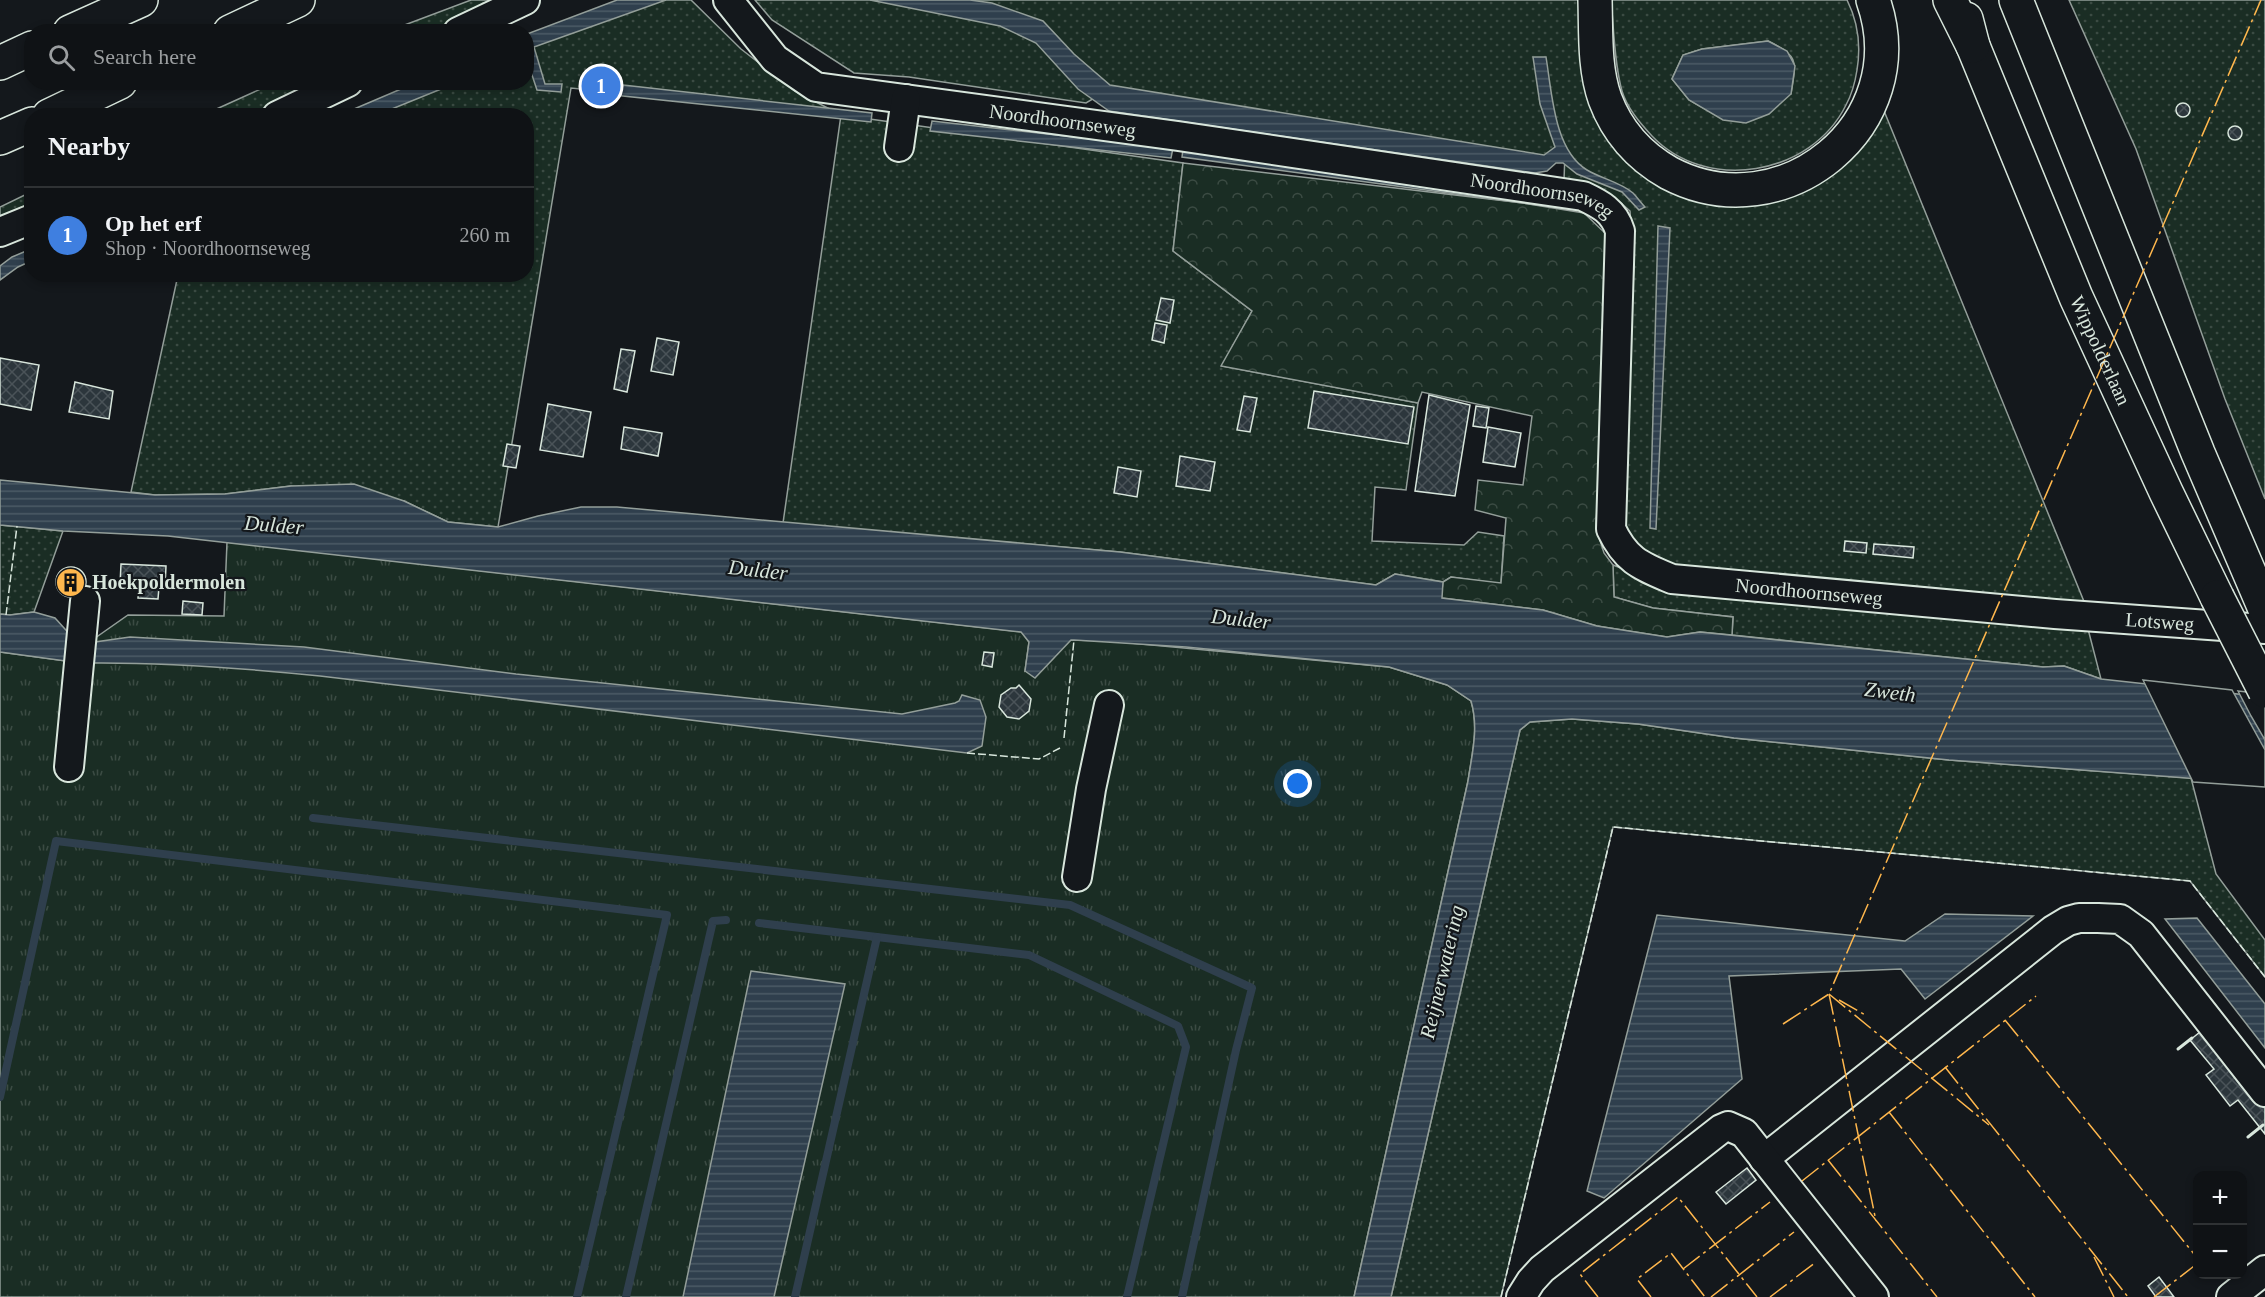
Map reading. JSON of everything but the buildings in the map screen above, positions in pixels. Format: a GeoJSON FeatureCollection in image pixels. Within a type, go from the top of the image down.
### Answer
{"type":"FeatureCollection","features":[{"type":"Feature","properties":{"kind":"main road"},"geometry":{"type":"LineString","coordinates":[[75,24],[116,0]]}},
{"type":"Feature","properties":{"kind":"main road"},"geometry":{"type":"LineString","coordinates":[[88,24],[141,0]]}},
{"type":"Feature","properties":{"kind":"main road"},"geometry":{"type":"LineString","coordinates":[[245,24],[298,0]]}},
{"type":"Feature","properties":{"kind":"main road"},"geometry":{"type":"LineString","coordinates":[[246,24],[323,0]]}},
{"type":"Feature","properties":{"kind":"main road"},"geometry":{"type":"LineString","coordinates":[[1595,0],[1597,64],[1605,98],[1616,122],[1629,141],[1646,158],[1677,177],[1714,189],[1738,191],[1761,189],[1797,177],[1826,160],[1854,132],[1867,111],[1881,64],[1881,40],[1873,0]]}},
{"type":"Feature","properties":{"kind":"main road"},"geometry":{"type":"LineString","coordinates":[[1950,0],[1973,46]]}},
{"type":"Feature","properties":{"kind":"main road","name":"Wippolderlaan"},"geometry":{"type":"LineString","coordinates":[[1961,0],[1973,46],[2085,317],[2161,482],[2265,691]]}},
{"type":"Feature","properties":{"kind":"main road"},"geometry":{"type":"LineString","coordinates":[[2016,0],[2260,599]]}},
{"type":"Feature","properties":{"kind":"main road"},"geometry":{"type":"LineString","coordinates":[[0,63],[24,52]]}},
{"type":"Feature","properties":{"kind":"main road"},"geometry":{"type":"LineString","coordinates":[[66,108],[103,90]]}},
{"type":"Feature","properties":{"kind":"main road"},"geometry":{"type":"LineString","coordinates":[[0,138],[24,128]]}},
{"type":"Feature","properties":{"kind":"street"},"geometry":{"type":"LineString","coordinates":[[475,24],[525,0]]}},
{"type":"Feature","properties":{"kind":"street","name":"Noordhoornseweg"},"geometry":{"type":"LineString","coordinates":[[728,0],[775,59],[816,87],[1178,136],[1583,196],[1605,207],[1617,221],[1620,231],[1611,530],[1620,549],[1642,567],[1672,579],[2055,614]]}},
{"type":"Feature","properties":{"kind":"street"},"geometry":{"type":"LineString","coordinates":[[294,108],[331,90]]}},
{"type":"Feature","properties":{"kind":"street"},"geometry":{"type":"LineString","coordinates":[[899,147],[906,99]]}},
{"type":"Feature","properties":{"kind":"street"},"geometry":{"type":"LineString","coordinates":[[0,232],[24,222]]}},
{"type":"Feature","properties":{"kind":"street"},"geometry":{"type":"LineString","coordinates":[[69,767],[85,601]]}},
{"type":"Feature","properties":{"kind":"street","name":"Lotsweg"},"geometry":{"type":"LineString","coordinates":[[2055,614],[2265,629]]}},
{"type":"Feature","properties":{"kind":"street"},"geometry":{"type":"LineString","coordinates":[[1077,877],[1091,789],[1109,705]]}},
{"type":"Feature","properties":{"kind":"street"},"geometry":{"type":"LineString","coordinates":[[1764,1159],[2054,930],[2068,921],[2079,918],[2120,919],[2141,934],[2265,1092]]}},
{"type":"Feature","properties":{"kind":"street"},"geometry":{"type":"LineString","coordinates":[[1521,1297],[1542,1269],[1728,1126],[1744,1132],[1874,1297]]}},
{"type":"Feature","properties":{"kind":"street"},"geometry":{"type":"LineString","coordinates":[[2231,1297],[2265,1270]]}},
{"type":"Feature","properties":{"kind":"green space"},"geometry":{"type":"Polygon","coordinates":[[[471,0],[527,0],[466,24],[407,24],[471,0]]]}},
{"type":"Feature","properties":{"kind":"green space"},"geometry":{"type":"Polygon","coordinates":[[[630,0],[691,0],[741,49],[795,91],[841,115],[571,88],[498,527],[448,522],[404,501],[291,486],[225,494],[155,495],[131,492],[176,282],[534,282],[534,108],[368,108],[412,90],[534,90],[534,39],[630,0]]]}},
{"type":"Feature","properties":{"kind":"green space"},"geometry":{"type":"Polygon","coordinates":[[[755,0],[1581,0],[1610,133],[1765,199],[1880,101],[2085,604],[1698,572],[1644,555],[1622,524],[1620,499],[1634,266],[1630,211],[1600,190],[1564,180],[1565,154],[1545,158],[1106,91],[1086,103],[909,77],[854,73],[772,20],[755,0]]]}},
{"type":"Feature","properties":{"kind":"green space"},"geometry":{"type":"Polygon","coordinates":[[[1611,0],[1847,0],[1854,17],[1858,43],[1856,75],[1850,97],[1830,129],[1809,148],[1783,161],[1756,168],[1728,170],[1700,165],[1674,154],[1652,136],[1627,103],[1617,69],[1611,0]],[[1768,41],[1702,49],[1683,55],[1672,79],[1689,100],[1723,119],[1791,94],[1793,61],[1786,51],[1768,41]]]}},
{"type":"Feature","properties":{"kind":"green space"},"geometry":{"type":"Polygon","coordinates":[[[2069,0],[2265,0],[2265,499],[2225,399],[2136,149],[2069,0]]]}},
{"type":"Feature","properties":{"kind":"green space"},"geometry":{"type":"Polygon","coordinates":[[[259,90],[319,90],[279,108],[219,108],[259,90]]]}},
{"type":"Feature","properties":{"kind":"green space"},"geometry":{"type":"Polygon","coordinates":[[[841,115],[1183,163],[1173,251],[1252,311],[1222,366],[1418,403],[1406,490],[1375,487],[1372,541],[1464,545],[1478,532],[1504,536],[1501,584],[1451,577],[1443,582],[1395,574],[1376,585],[1120,552],[783,523],[841,115]]]}},
{"type":"Feature","properties":{"kind":"green space"},"geometry":{"type":"Polygon","coordinates":[[[1183,163],[1523,203],[1584,213],[1606,234],[1609,264],[1596,528],[1604,553],[1613,565],[1614,597],[1653,608],[1733,617],[1732,635],[1700,632],[1667,637],[1597,626],[1543,610],[1441,598],[1443,582],[1451,577],[1501,583],[1506,518],[1475,510],[1478,480],[1523,485],[1532,416],[1422,392],[1418,403],[1221,366],[1252,311],[1173,251],[1183,163]]]}},
{"type":"Feature","properties":{"kind":"green space"},"geometry":{"type":"Polygon","coordinates":[[[24,195],[24,227],[0,238],[0,207],[24,195]]]}},
{"type":"Feature","properties":{"kind":"green space"},"geometry":{"type":"Polygon","coordinates":[[[0,525],[63,531],[34,612],[0,614],[0,525]]]}},
{"type":"Feature","properties":{"kind":"green space"},"geometry":{"type":"Polygon","coordinates":[[[227,542],[1022,632],[1029,642],[1025,671],[1071,640],[1109,641],[1389,667],[1447,685],[1471,701],[1475,731],[1468,781],[1354,1297],[0,1297],[0,652],[73,662],[88,643],[128,615],[224,616],[227,542]]]}},
{"type":"Feature","properties":{"kind":"green space"},"geometry":{"type":"Polygon","coordinates":[[[1613,565],[1639,575],[2088,629],[2101,679],[2064,666],[2043,667],[1732,635],[1733,617],[1653,608],[1614,597],[1613,565]]]}},
{"type":"Feature","properties":{"kind":"green space"},"geometry":{"type":"Polygon","coordinates":[[[1572,719],[1638,724],[1734,738],[1949,760],[2191,778],[2216,874],[2265,940],[2265,977],[2190,881],[1613,827],[1501,1297],[1391,1297],[1520,730],[1530,722],[1572,719]]]}},
{"type":"Feature","properties":{"kind":"water"},"geometry":{"type":"Polygon","coordinates":[[[617,0],[666,0],[534,47],[534,31],[617,0]]]}},
{"type":"Feature","properties":{"kind":"water"},"geometry":{"type":"Polygon","coordinates":[[[870,0],[970,0],[992,3],[1043,21],[1074,54],[1110,85],[1544,155],[1555,147],[1540,104],[1533,57],[1546,57],[1556,120],[1568,149],[1576,161],[1587,170],[1628,189],[1645,207],[1639,210],[1622,192],[1577,174],[1563,163],[1556,163],[1547,171],[1535,173],[1109,111],[1078,89],[1036,43],[1000,26],[870,0]]]}},
{"type":"Feature","properties":{"kind":"water"},"geometry":{"type":"Polygon","coordinates":[[[1768,41],[1787,51],[1795,66],[1791,94],[1769,114],[1746,123],[1723,120],[1689,100],[1672,79],[1683,55],[1702,49],[1768,41]]]}},
{"type":"Feature","properties":{"kind":"water"},"geometry":{"type":"Polygon","coordinates":[[[534,47],[545,84],[562,84],[561,92],[537,90],[534,81],[534,47]]]}},
{"type":"Feature","properties":{"kind":"water"},"geometry":{"type":"Polygon","coordinates":[[[605,83],[872,113],[871,122],[604,94],[605,83]]]}},
{"type":"Feature","properties":{"kind":"water"},"geometry":{"type":"Polygon","coordinates":[[[399,90],[439,90],[394,108],[356,108],[399,90]]]}},
{"type":"Feature","properties":{"kind":"water"},"geometry":{"type":"Polygon","coordinates":[[[932,121],[1173,148],[1171,158],[930,131],[932,121]]]}},
{"type":"Feature","properties":{"kind":"water"},"geometry":{"type":"Polygon","coordinates":[[[1183,149],[1581,202],[1581,211],[1182,157],[1183,149]]]}},
{"type":"Feature","properties":{"kind":"water"},"geometry":{"type":"Polygon","coordinates":[[[1658,226],[1670,228],[1656,529],[1650,528],[1658,226]]]}},
{"type":"Feature","properties":{"kind":"water"},"geometry":{"type":"Polygon","coordinates":[[[24,252],[24,264],[0,280],[0,266],[24,252]]]}},
{"type":"Feature","properties":{"kind":"water"},"geometry":{"type":"Polygon","coordinates":[[[0,480],[155,495],[225,494],[291,486],[354,484],[404,501],[448,522],[498,527],[581,507],[617,507],[1120,552],[1376,585],[1395,574],[1443,582],[1442,598],[1543,610],[1597,626],[1667,637],[1700,632],[2043,667],[2064,666],[2101,679],[2265,697],[2265,784],[1949,760],[1734,738],[1638,724],[1572,719],[1530,722],[1520,730],[1391,1297],[1354,1297],[1473,751],[1475,731],[1471,701],[1447,685],[1389,667],[1186,647],[1074,640],[1071,640],[1035,678],[1025,671],[1029,642],[1021,632],[168,536],[63,531],[0,525],[0,480]]]}},
{"type":"Feature","properties":{"kind":"water"},"geometry":{"type":"Polygon","coordinates":[[[34,612],[55,618],[74,639],[73,662],[0,652],[0,614],[34,612]]]}},
{"type":"Feature","properties":{"kind":"water"},"geometry":{"type":"Polygon","coordinates":[[[130,637],[304,647],[516,674],[902,714],[955,703],[962,695],[980,700],[986,717],[982,746],[967,753],[262,670],[145,663],[86,663],[88,643],[130,637]]]}},
{"type":"Feature","properties":{"kind":"water"},"geometry":{"type":"Polygon","coordinates":[[[1945,914],[2033,916],[1925,999],[1901,969],[1729,976],[1742,1079],[1604,1198],[1587,1191],[1657,915],[1905,941],[1945,914]]]}},
{"type":"Feature","properties":{"kind":"water"},"geometry":{"type":"Polygon","coordinates":[[[2197,918],[2265,1004],[2265,1048],[2165,919],[2197,918]]]}},
{"type":"Feature","properties":{"kind":"water"},"geometry":{"type":"Polygon","coordinates":[[[751,971],[845,984],[774,1297],[683,1297],[751,971]]]}},
{"type":"Feature","properties":{"kind":"pier"},"geometry":{"type":"Polygon","coordinates":[[[2143,680],[2232,690],[2265,750],[2265,787],[2193,782],[2143,680]]]}},
{"type":"Feature","properties":{"kind":"pier"},"geometry":{"type":"Polygon","coordinates":[[[2238,691],[2265,694],[2265,740],[2251,716],[2238,691]]]}},
{"type":"Feature","properties":{"kind":"waterway"},"geometry":{"type":"LineString","coordinates":[[313,818],[1070,905],[1252,988],[1236,1050],[1182,1297]]}},
{"type":"Feature","properties":{"kind":"waterway"},"geometry":{"type":"LineString","coordinates":[[0,1097],[56,841],[667,915],[577,1297]]}},
{"type":"Feature","properties":{"kind":"waterway"},"geometry":{"type":"LineString","coordinates":[[626,1297],[713,921],[726,920]]}},
{"type":"Feature","properties":{"kind":"waterway"},"geometry":{"type":"LineString","coordinates":[[759,923],[1029,955],[1178,1026],[1186,1047],[1127,1297]]}},
{"type":"Feature","properties":{"kind":"waterway"},"geometry":{"type":"LineString","coordinates":[[795,1297],[877,937]]}},
{"type":"Feature","properties":{"kind":"fence"},"geometry":{"type":"LineString","coordinates":[[6,615],[17,526]]}},
{"type":"Feature","properties":{"kind":"fence"},"geometry":{"type":"LineString","coordinates":[[1064,738],[1074,640]]}},
{"type":"Feature","properties":{"kind":"fence"},"geometry":{"type":"LineString","coordinates":[[967,753],[1039,759],[1060,748]]}},
{"type":"Feature","properties":{"kind":"fence"},"geometry":{"type":"LineString","coordinates":[[1501,1297],[1613,827],[2190,881],[2265,977]]}},
{"type":"Feature","properties":{"kind":"wall"},"geometry":{"type":"LineString","coordinates":[[2178,1049],[2192,1038]]}},
{"type":"Feature","properties":{"kind":"wall"},"geometry":{"type":"LineString","coordinates":[[2248,1137],[2263,1125]]}},
{"type":"Feature","properties":{"kind":"power"},"geometry":{"type":"LineString","coordinates":[[1783,1024],[1829,994],[2261,0]]}},
{"type":"Feature","properties":{"kind":"power"},"geometry":{"type":"LineString","coordinates":[[1829,994],[1876,1221]]}},
{"type":"Feature","properties":{"kind":"power"},"geometry":{"type":"LineString","coordinates":[[1829,994],[1989,1125]]}},
{"type":"Feature","properties":{"kind":"power"},"geometry":{"type":"LineString","coordinates":[[1802,1181],[2036,996]]}},
{"type":"Feature","properties":{"kind":"power"},"geometry":{"type":"LineString","coordinates":[[1839,1000],[1867,1016]]}},
{"type":"Feature","properties":{"kind":"power"},"geometry":{"type":"LineString","coordinates":[[2005,1020],[2193,1253]]}},
{"type":"Feature","properties":{"kind":"power"},"geometry":{"type":"LineString","coordinates":[[1945,1067],[2128,1297]]}},
{"type":"Feature","properties":{"kind":"power"},"geometry":{"type":"LineString","coordinates":[[1889,1112],[2035,1297]]}},
{"type":"Feature","properties":{"kind":"power"},"geometry":{"type":"LineString","coordinates":[[1828,1160],[1937,1297]]}},
{"type":"Feature","properties":{"kind":"power"},"geometry":{"type":"LineString","coordinates":[[1598,1297],[1580,1274],[1678,1197],[1757,1297]]}},
{"type":"Feature","properties":{"kind":"power"},"geometry":{"type":"LineString","coordinates":[[1683,1269],[1770,1202]]}},
{"type":"Feature","properties":{"kind":"power"},"geometry":{"type":"LineString","coordinates":[[1711,1297],[1794,1232]]}},
{"type":"Feature","properties":{"kind":"power"},"geometry":{"type":"LineString","coordinates":[[1651,1297],[1637,1279],[1671,1253],[1705,1297]]}},
{"type":"Feature","properties":{"kind":"power"},"geometry":{"type":"LineString","coordinates":[[2094,1257],[2114,1297]]}},
{"type":"Feature","properties":{"kind":"power"},"geometry":{"type":"LineString","coordinates":[[1770,1297],[1816,1262]]}},
{"type":"Feature","properties":{"kind":"power"},"geometry":{"type":"LineString","coordinates":[[2154,1297],[2193,1267]]}},
{"type":"Feature","properties":{"kind":"place","name":"Op het erf"},"geometry":{"type":"Point","coordinates":[601,86]}},
{"type":"Feature","properties":{"kind":"place","name":"Hoekpoldermolen"},"geometry":{"type":"Point","coordinates":[71,582]}},
{"type":"Feature","properties":{"kind":"water label","name":"Dulder"},"geometry":{"type":"Point","coordinates":[274,525]}},
{"type":"Feature","properties":{"kind":"water label","name":"Dulder"},"geometry":{"type":"Point","coordinates":[758,570]}},
{"type":"Feature","properties":{"kind":"water label","name":"Dulder"},"geometry":{"type":"Point","coordinates":[1241,619]}},
{"type":"Feature","properties":{"kind":"water label","name":"Zweth"},"geometry":{"type":"Point","coordinates":[1890,692]}},
{"type":"Feature","properties":{"kind":"water label","name":"Reijnerwatering"},"geometry":{"type":"Point","coordinates":[1442,972]}}]}
